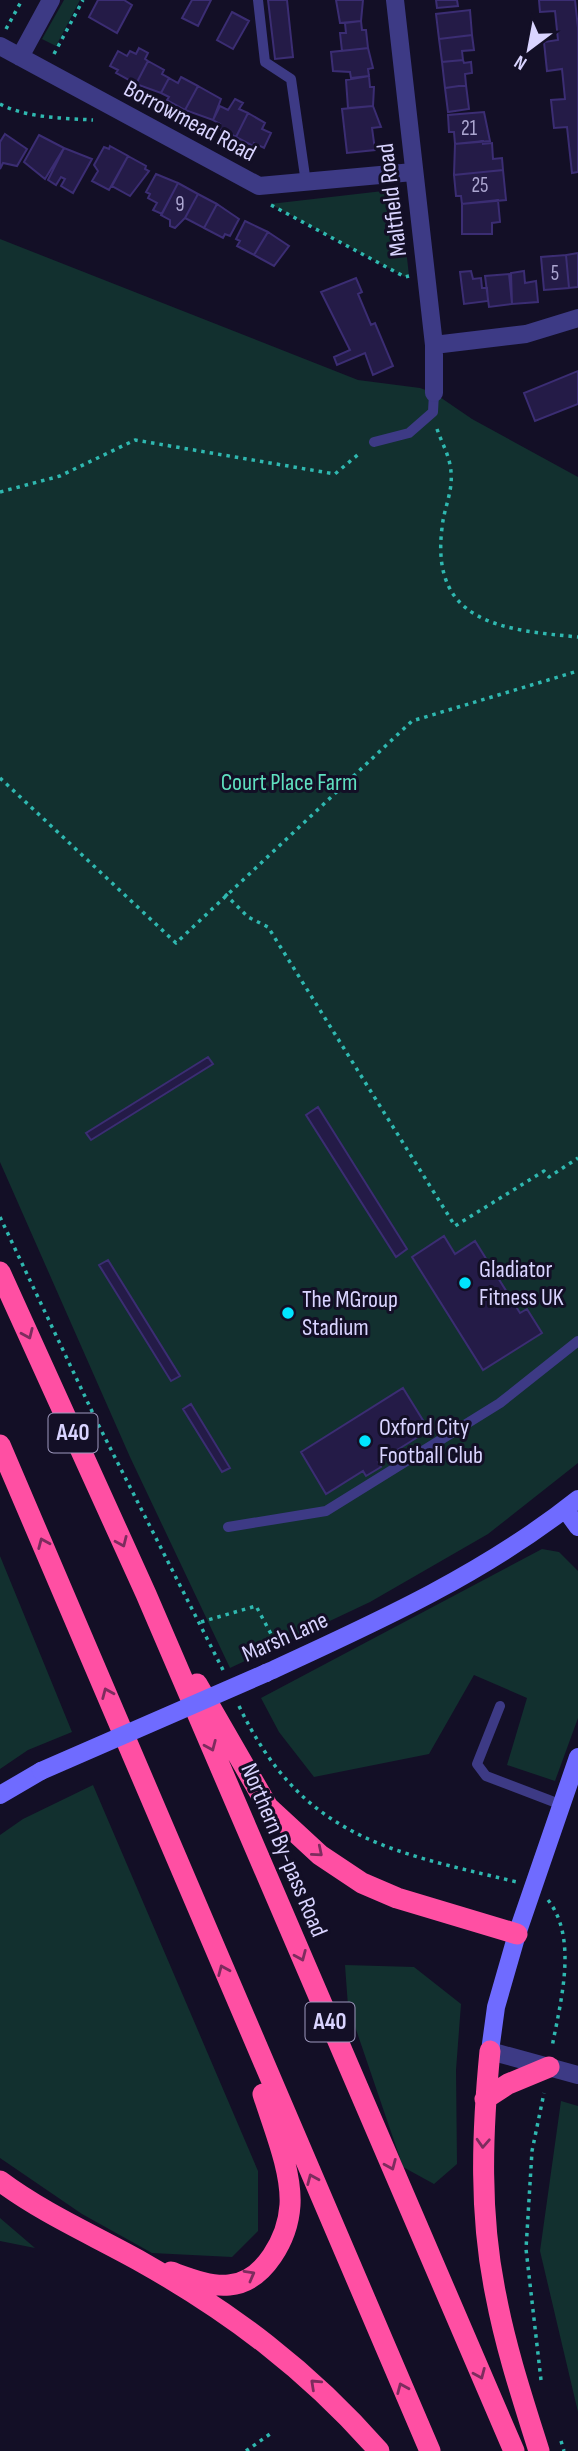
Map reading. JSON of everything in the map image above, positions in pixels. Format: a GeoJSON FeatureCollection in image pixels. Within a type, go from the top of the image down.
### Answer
{"type":"FeatureCollection","features":[{"type":"Feature","properties":{"kind":"highway","name":"Northern By-pass Road"},"geometry":{"type":"LineString","coordinates":[[0,1272],[146,1594],[514,2451]]}},
{"type":"Feature","properties":{"kind":"highway"},"geometry":{"type":"LineString","coordinates":[[0,1445],[429,2451]]}},
{"type":"Feature","properties":{"kind":"highway"},"geometry":{"type":"LineString","coordinates":[[146,1594],[268,1807],[320,1855],[362,1883],[397,1898],[517,1934]]}},
{"type":"Feature","properties":{"kind":"highway"},"geometry":{"type":"LineString","coordinates":[[139,2261],[198,2281],[230,2285],[258,2272],[279,2248],[290,2204],[283,2162],[237,2006]]}},
{"type":"Feature","properties":{"kind":"highway"},"geometry":{"type":"LineString","coordinates":[[490,2051],[482,2154],[484,2204],[495,2295],[539,2451]]}},
{"type":"Feature","properties":{"kind":"highway"},"geometry":{"type":"LineString","coordinates":[[485,2099],[508,2084],[548,2068]]}},
{"type":"Feature","properties":{"kind":"highway"},"geometry":{"type":"LineString","coordinates":[[0,2181],[66,2224],[139,2261],[259,2336],[296,2365],[379,2451]]}},
{"type":"Feature","properties":{"kind":"main road"},"geometry":{"type":"LineString","coordinates":[[572,1504],[578,1527]]}},
{"type":"Feature","properties":{"kind":"main road","name":"Marsh Lane"},"geometry":{"type":"LineString","coordinates":[[0,1795],[10,1786],[41,1771],[380,1620],[473,1572],[572,1504]]}},
{"type":"Feature","properties":{"kind":"main road"},"geometry":{"type":"LineString","coordinates":[[490,2051],[496,2007],[517,1934],[578,1757]]}},
{"type":"Feature","properties":{"kind":"street"},"geometry":{"type":"LineString","coordinates":[[20,57],[51,0]]}},
{"type":"Feature","properties":{"kind":"street","name":"Maltfield Road"},"geometry":{"type":"LineString","coordinates":[[395,0],[434,345],[434,394]]}},
{"type":"Feature","properties":{"kind":"street","name":"Borrowmead Road"},"geometry":{"type":"LineString","coordinates":[[3,38],[20,57],[266,187],[413,172]]}},
{"type":"Feature","properties":{"kind":"street"},"geometry":{"type":"LineString","coordinates":[[434,345],[526,334],[578,318]]}},
{"type":"Feature","properties":{"kind":"street"},"geometry":{"type":"LineString","coordinates":[[490,2051],[578,2075]]}},
{"type":"Feature","properties":{"kind":"lane"},"geometry":{"type":"LineString","coordinates":[[258,0],[265,62],[291,79],[306,184]]}},
{"type":"Feature","properties":{"kind":"lane"},"geometry":{"type":"LineString","coordinates":[[374,442],[409,433],[433,412],[434,394]]}},
{"type":"Feature","properties":{"kind":"lane"},"geometry":{"type":"LineString","coordinates":[[228,1527],[326,1511],[500,1403],[578,1341]]}},
{"type":"Feature","properties":{"kind":"lane"},"geometry":{"type":"LineString","coordinates":[[499,1706],[477,1764],[486,1776],[562,1805]]}},
{"type":"Feature","properties":{"kind":"path"},"geometry":{"type":"LineString","coordinates":[[3,38],[22,0]]}},
{"type":"Feature","properties":{"kind":"path"},"geometry":{"type":"LineString","coordinates":[[45,70],[83,0]]}},
{"type":"Feature","properties":{"kind":"path"},"geometry":{"type":"LineString","coordinates":[[0,104],[12,110],[57,118],[98,120],[107,104]]}},
{"type":"Feature","properties":{"kind":"path"},"geometry":{"type":"LineString","coordinates":[[266,187],[271,206],[405,277],[425,274]]}},
{"type":"Feature","properties":{"kind":"path"},"geometry":{"type":"LineString","coordinates":[[433,412],[450,465],[452,495],[442,525],[440,558],[453,598],[477,618],[502,627],[578,637]]}},
{"type":"Feature","properties":{"kind":"path"},"geometry":{"type":"LineString","coordinates":[[0,492],[60,476],[135,440],[335,474],[374,442]]}},
{"type":"Feature","properties":{"kind":"path"},"geometry":{"type":"LineString","coordinates":[[0,778],[176,943],[225,894],[412,721],[578,671]]}},
{"type":"Feature","properties":{"kind":"path"},"geometry":{"type":"LineString","coordinates":[[225,894],[248,917],[268,927],[456,1226],[544,1171],[549,1177],[578,1158]]}},
{"type":"Feature","properties":{"kind":"path"},"geometry":{"type":"LineString","coordinates":[[0,1217],[98,1424],[201,1622],[225,1675]]}},
{"type":"Feature","properties":{"kind":"path"},"geometry":{"type":"LineString","coordinates":[[201,1622],[256,1606],[287,1663]]}},
{"type":"Feature","properties":{"kind":"path"},"geometry":{"type":"LineString","coordinates":[[236,1698],[267,1757],[289,1784],[314,1808],[341,1826],[410,1856],[520,1883]]}},
{"type":"Feature","properties":{"kind":"path"},"geometry":{"type":"LineString","coordinates":[[541,2384],[526,2249],[532,2151],[571,1954],[564,1920],[545,1898]]}},
{"type":"Feature","properties":{"kind":"path"},"geometry":{"type":"LineString","coordinates":[[246,2451],[270,2434]]}},
{"type":"Feature","properties":{"kind":"path"},"geometry":{"type":"LineString","coordinates":[[560,2440],[564,2451]]}},
{"type":"Feature","properties":{"kind":"green space"},"geometry":{"type":"Polygon","coordinates":[[[64,0],[80,0],[56,46],[42,39],[64,0]]]}},
{"type":"Feature","properties":{"kind":"green space"},"geometry":{"type":"Polygon","coordinates":[[[383,191],[401,203],[409,276],[405,277],[270,204],[383,191]]]}},
{"type":"Feature","properties":{"kind":"green space","name":"Court Place Farm"},"geometry":{"type":"Polygon","coordinates":[[[0,239],[358,380],[420,388],[434,393],[472,419],[578,477],[578,1463],[488,1534],[370,1602],[230,1668],[130,1457],[0,1162],[0,239]]]}},
{"type":"Feature","properties":{"kind":"green space"},"geometry":{"type":"Polygon","coordinates":[[[542,1549],[559,1552],[578,1571],[578,1718],[555,1781],[507,1765],[527,1698],[474,1675],[429,1754],[314,1777],[279,1732],[261,1698],[542,1549]]]}},
{"type":"Feature","properties":{"kind":"green space"},"geometry":{"type":"Polygon","coordinates":[[[0,1556],[72,1732],[28,1750],[0,1769],[0,1556]]]}},
{"type":"Feature","properties":{"kind":"green space"},"geometry":{"type":"Polygon","coordinates":[[[93,1785],[258,2171],[258,2231],[232,2257],[152,2253],[82,2214],[0,2158],[0,1835],[23,1819],[93,1785]]]}},
{"type":"Feature","properties":{"kind":"green space"},"geometry":{"type":"Polygon","coordinates":[[[345,1965],[414,1967],[461,2004],[456,2070],[457,2164],[434,2184],[403,2167],[348,2006],[345,1965]]]}},
{"type":"Feature","properties":{"kind":"green space"},"geometry":{"type":"Polygon","coordinates":[[[561,2101],[578,2106],[578,2412],[540,2251],[561,2101]]]}},
{"type":"Feature","properties":{"kind":"green space"},"geometry":{"type":"Polygon","coordinates":[[[0,2218],[35,2248],[0,2241],[0,2218]]]}},
{"type":"Feature","properties":{"kind":"building"},"geometry":{"type":"Polygon","coordinates":[[[98,0],[124,0],[132,5],[117,33],[89,17],[98,0]]]}},
{"type":"Feature","properties":{"kind":"building"},"geometry":{"type":"Polygon","coordinates":[[[192,0],[211,0],[198,26],[182,18],[192,0]]]}},
{"type":"Feature","properties":{"kind":"building"},"geometry":{"type":"Polygon","coordinates":[[[268,0],[287,0],[293,57],[275,59],[268,0]]]}},
{"type":"Feature","properties":{"kind":"building"},"geometry":{"type":"Polygon","coordinates":[[[336,0],[363,0],[361,21],[340,23],[336,0]]]}},
{"type":"Feature","properties":{"kind":"building"},"geometry":{"type":"Polygon","coordinates":[[[436,0],[457,0],[458,6],[437,8],[436,0]]]}},
{"type":"Feature","properties":{"kind":"building"},"geometry":{"type":"Polygon","coordinates":[[[539,0],[575,0],[578,28],[578,172],[572,173],[567,127],[554,128],[551,100],[565,99],[562,69],[547,71],[544,42],[558,40],[555,11],[540,12],[539,0]]]}},
{"type":"Feature","properties":{"kind":"building"},"geometry":{"type":"Polygon","coordinates":[[[470,10],[472,35],[439,39],[436,14],[470,10]]]}},
{"type":"Feature","properties":{"kind":"building"},"geometry":{"type":"Polygon","coordinates":[[[232,12],[249,21],[233,49],[217,40],[232,12]]]}},
{"type":"Feature","properties":{"kind":"building"},"geometry":{"type":"Polygon","coordinates":[[[361,21],[362,30],[366,30],[368,48],[342,51],[340,33],[346,33],[345,23],[361,21]]]}},
{"type":"Feature","properties":{"kind":"building"},"geometry":{"type":"Polygon","coordinates":[[[472,35],[474,50],[462,51],[463,60],[442,62],[439,39],[472,35]]]}},
{"type":"Feature","properties":{"kind":"building"},"geometry":{"type":"Polygon","coordinates":[[[139,48],[148,53],[145,59],[148,61],[136,84],[116,73],[118,70],[110,66],[118,51],[127,56],[130,51],[136,54],[139,48]]]}},
{"type":"Feature","properties":{"kind":"building"},"geometry":{"type":"Polygon","coordinates":[[[368,48],[373,68],[368,69],[369,76],[351,78],[350,72],[333,71],[331,52],[368,48]]]}},
{"type":"Feature","properties":{"kind":"building"},"geometry":{"type":"Polygon","coordinates":[[[463,60],[464,63],[471,62],[472,73],[465,74],[466,85],[445,88],[442,62],[463,60]]]}},
{"type":"Feature","properties":{"kind":"building"},"geometry":{"type":"Polygon","coordinates":[[[148,61],[164,70],[162,74],[169,78],[161,93],[136,84],[148,61]]]}},
{"type":"Feature","properties":{"kind":"building"},"geometry":{"type":"Polygon","coordinates":[[[369,76],[370,87],[374,87],[373,106],[348,108],[346,80],[369,76]]]}},
{"type":"Feature","properties":{"kind":"building"},"geometry":{"type":"Polygon","coordinates":[[[181,77],[198,86],[185,110],[167,100],[169,97],[161,93],[169,78],[178,83],[181,77]]]}},
{"type":"Feature","properties":{"kind":"building"},"geometry":{"type":"Polygon","coordinates":[[[466,85],[469,109],[448,112],[445,88],[466,85]]]}},
{"type":"Feature","properties":{"kind":"building"},"geometry":{"type":"Polygon","coordinates":[[[198,86],[221,99],[213,120],[185,110],[198,86]]]}},
{"type":"Feature","properties":{"kind":"building"},"geometry":{"type":"Polygon","coordinates":[[[235,99],[243,103],[239,109],[248,113],[236,137],[218,128],[220,124],[213,120],[220,106],[228,110],[235,99]]]}},
{"type":"Feature","properties":{"kind":"building"},"geometry":{"type":"Polygon","coordinates":[[[373,106],[381,127],[372,128],[375,150],[347,153],[342,109],[373,106]]]}},
{"type":"Feature","properties":{"kind":"building"},"geometry":{"type":"Polygon","coordinates":[[[484,112],[490,141],[455,144],[454,132],[449,132],[448,115],[484,112]]]}},
{"type":"Feature","properties":{"kind":"building"},"geometry":{"type":"Polygon","coordinates":[[[248,113],[265,123],[262,129],[271,133],[264,148],[254,143],[253,146],[236,137],[248,113]]]}},
{"type":"Feature","properties":{"kind":"building"},"geometry":{"type":"Polygon","coordinates":[[[5,134],[27,149],[17,166],[3,163],[0,169],[0,142],[5,134]]]}},
{"type":"Feature","properties":{"kind":"building"},"geometry":{"type":"Polygon","coordinates":[[[39,135],[64,148],[45,179],[24,162],[39,135]]]}},
{"type":"Feature","properties":{"kind":"building"},"geometry":{"type":"Polygon","coordinates":[[[483,141],[483,144],[492,143],[493,159],[502,158],[503,170],[454,175],[455,144],[483,141]]]}},
{"type":"Feature","properties":{"kind":"building"},"geometry":{"type":"Polygon","coordinates":[[[110,146],[128,156],[109,190],[92,181],[98,171],[94,165],[104,147],[109,149],[110,146]]]}},
{"type":"Feature","properties":{"kind":"building"},"geometry":{"type":"Polygon","coordinates":[[[64,148],[92,159],[73,193],[61,186],[65,179],[61,177],[56,185],[48,180],[64,148]]]}},
{"type":"Feature","properties":{"kind":"building"},"geometry":{"type":"Polygon","coordinates":[[[128,156],[146,166],[145,169],[149,171],[130,196],[112,186],[128,156]]]}},
{"type":"Feature","properties":{"kind":"building"},"geometry":{"type":"Polygon","coordinates":[[[503,170],[506,200],[462,204],[461,196],[456,196],[454,175],[503,170]]]}},
{"type":"Feature","properties":{"kind":"building"},"geometry":{"type":"Polygon","coordinates":[[[156,174],[178,183],[162,214],[153,210],[157,203],[148,198],[150,194],[146,192],[156,174]]]}},
{"type":"Feature","properties":{"kind":"building"},"geometry":{"type":"Polygon","coordinates":[[[178,183],[198,194],[185,218],[175,228],[170,226],[170,220],[161,215],[178,183]]]}},
{"type":"Feature","properties":{"kind":"building"},"geometry":{"type":"Polygon","coordinates":[[[198,194],[217,204],[204,228],[185,218],[198,194]]]}},
{"type":"Feature","properties":{"kind":"building"},"geometry":{"type":"Polygon","coordinates":[[[498,200],[500,222],[492,223],[492,234],[462,234],[462,204],[498,200]]]}},
{"type":"Feature","properties":{"kind":"building"},"geometry":{"type":"Polygon","coordinates":[[[217,204],[239,219],[230,236],[225,234],[223,238],[204,228],[217,204]]]}},
{"type":"Feature","properties":{"kind":"building"},"geometry":{"type":"Polygon","coordinates":[[[245,221],[268,232],[254,255],[237,246],[240,241],[236,239],[245,221]]]}},
{"type":"Feature","properties":{"kind":"building"},"geometry":{"type":"Polygon","coordinates":[[[268,232],[289,246],[274,266],[254,255],[268,232]]]}},
{"type":"Feature","properties":{"kind":"building"},"geometry":{"type":"Polygon","coordinates":[[[578,253],[578,287],[569,288],[566,255],[578,253]]]}},
{"type":"Feature","properties":{"kind":"building"},"geometry":{"type":"Polygon","coordinates":[[[566,255],[569,288],[544,290],[541,257],[566,255]]]}},
{"type":"Feature","properties":{"kind":"building"},"geometry":{"type":"Polygon","coordinates":[[[471,271],[473,279],[481,278],[482,288],[487,288],[488,301],[464,304],[460,272],[471,271]]]}},
{"type":"Feature","properties":{"kind":"building"},"geometry":{"type":"Polygon","coordinates":[[[524,271],[525,283],[536,281],[538,302],[512,304],[511,273],[524,271]]]}},
{"type":"Feature","properties":{"kind":"building"},"geometry":{"type":"Polygon","coordinates":[[[509,274],[512,304],[489,307],[485,276],[509,274]]]}},
{"type":"Feature","properties":{"kind":"building"},"geometry":{"type":"Polygon","coordinates":[[[356,278],[362,292],[358,294],[371,325],[375,323],[393,366],[373,375],[365,353],[337,365],[334,357],[350,350],[321,292],[356,278]]]}},
{"type":"Feature","properties":{"kind":"building"},"geometry":{"type":"Polygon","coordinates":[[[578,371],[578,404],[535,421],[524,393],[578,371]]]}},
{"type":"Feature","properties":{"kind":"building"},"geometry":{"type":"Polygon","coordinates":[[[208,1057],[213,1064],[91,1140],[86,1133],[208,1057]]]}},
{"type":"Feature","properties":{"kind":"building"},"geometry":{"type":"Polygon","coordinates":[[[318,1107],[407,1249],[396,1257],[306,1115],[318,1107]]]}},
{"type":"Feature","properties":{"kind":"building","name":"Gladiator Fitness UK"},"geometry":{"type":"Polygon","coordinates":[[[444,1236],[455,1254],[475,1241],[520,1313],[527,1309],[542,1333],[483,1370],[412,1257],[444,1236]]]}},
{"type":"Feature","properties":{"kind":"building"},"geometry":{"type":"Polygon","coordinates":[[[108,1260],[180,1376],[171,1381],[99,1265],[108,1260]]]}},
{"type":"Feature","properties":{"kind":"building","name":"Oxford City Football Club"},"geometry":{"type":"Polygon","coordinates":[[[403,1388],[429,1430],[378,1462],[381,1467],[366,1476],[363,1471],[326,1494],[301,1452],[403,1388]]]}},
{"type":"Feature","properties":{"kind":"building"},"geometry":{"type":"Polygon","coordinates":[[[191,1404],[230,1468],[222,1472],[183,1409],[191,1404]]]}},
{"type":"Feature","properties":{"kind":"place","name":"Gladiator Fitness UK"},"geometry":{"type":"Point","coordinates":[465,1283]}},
{"type":"Feature","properties":{"kind":"place","name":"The MGroup Stadium"},"geometry":{"type":"Point","coordinates":[288,1313]}},
{"type":"Feature","properties":{"kind":"place","name":"Oxford City Football Club"},"geometry":{"type":"Point","coordinates":[365,1441]}}]}
